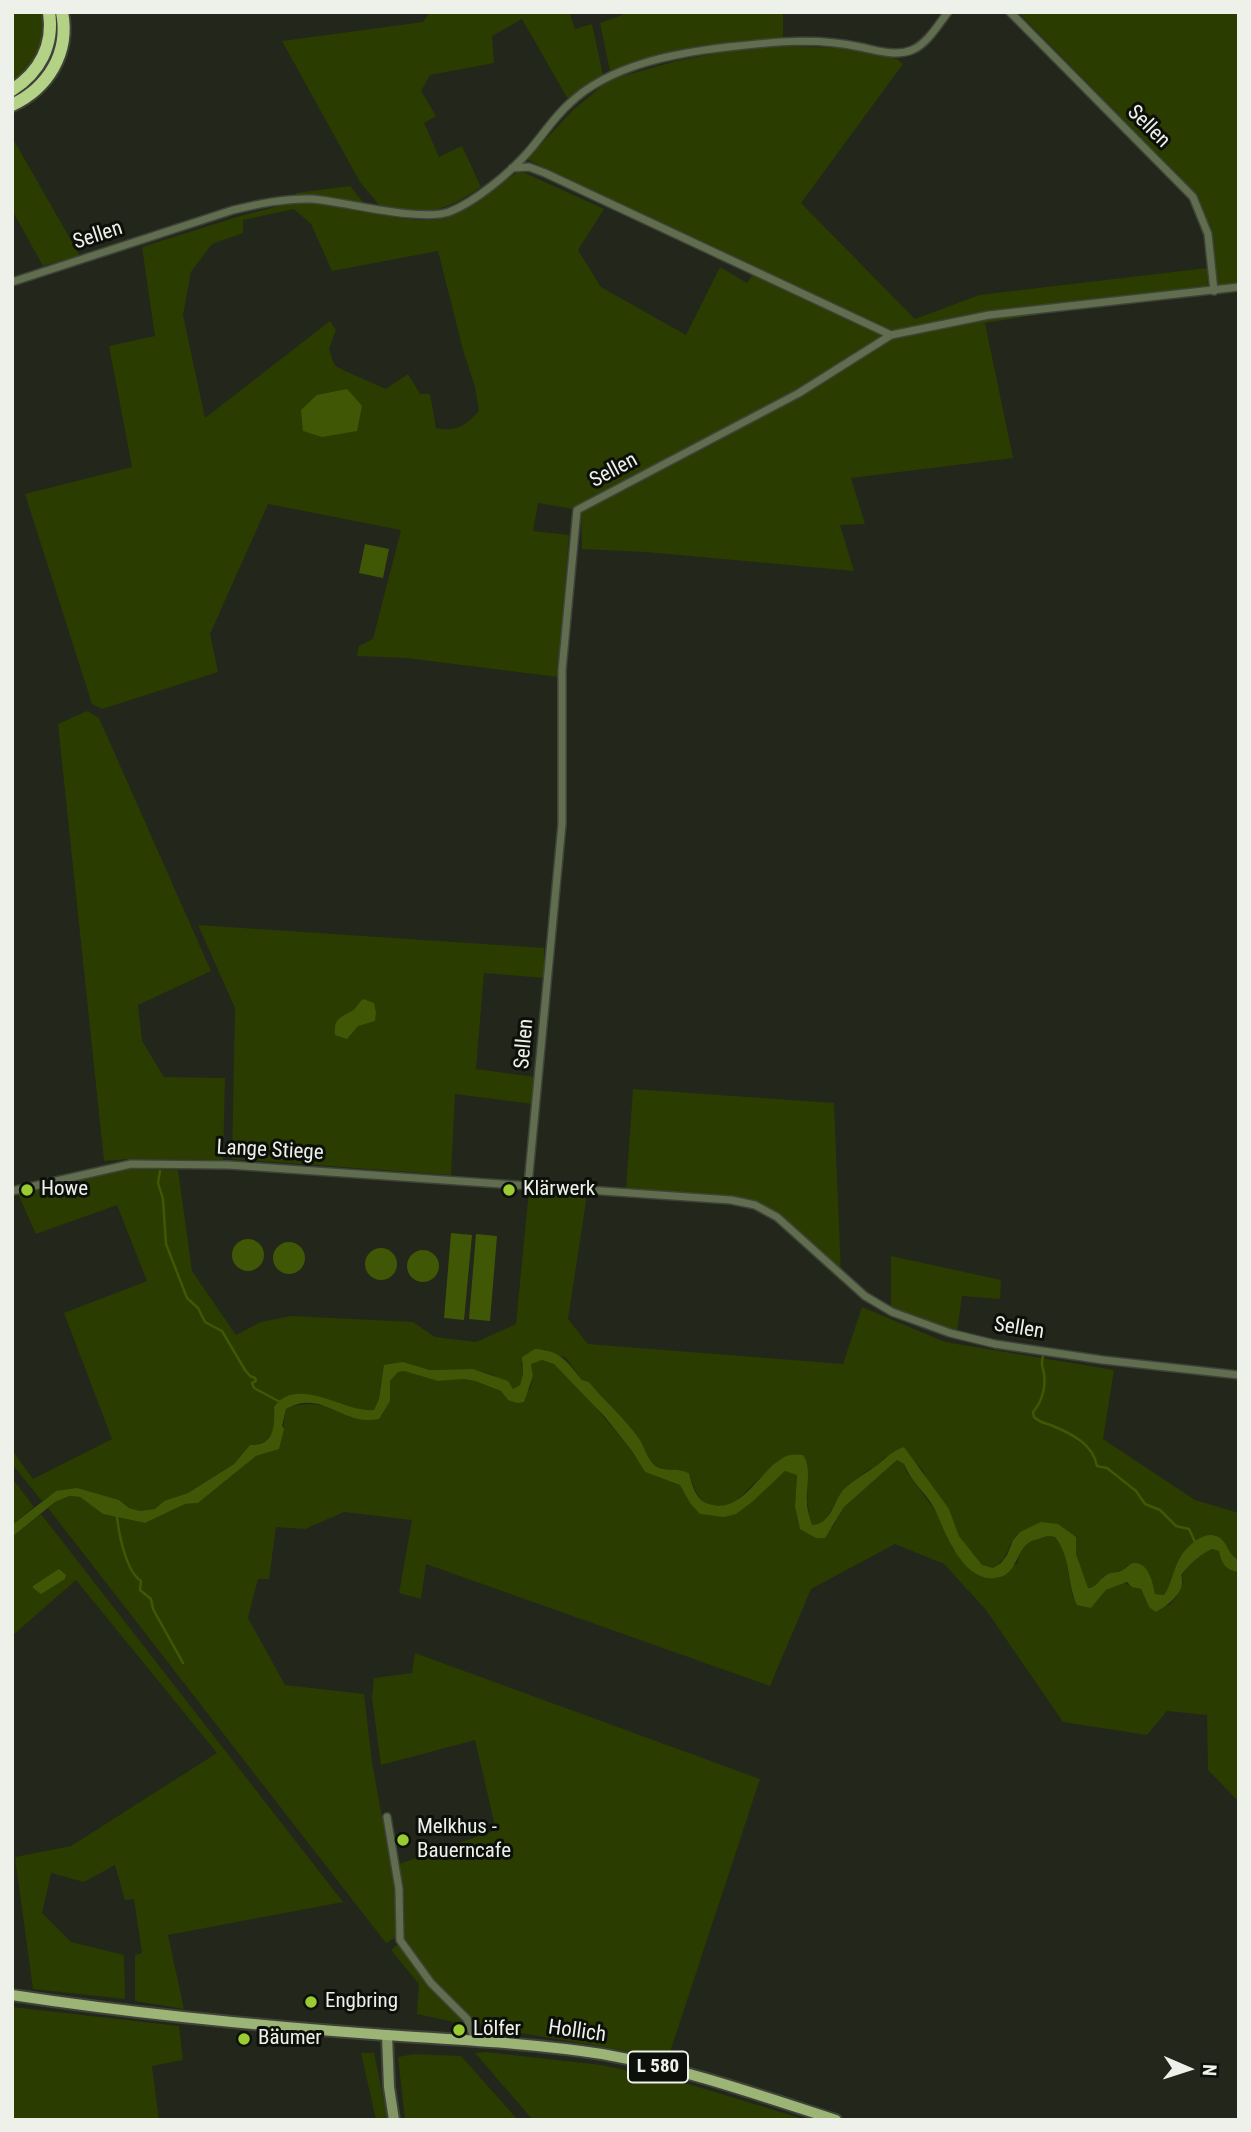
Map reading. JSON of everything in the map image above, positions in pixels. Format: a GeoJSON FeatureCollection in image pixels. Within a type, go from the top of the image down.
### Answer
{"type":"FeatureCollection","features":[{"type":"Feature","properties":{"kind":"highway"},"geometry":{"type":"LineString","coordinates":[[12,90],[35,71],[44,56],[50,37],[49,12]]}},
{"type":"Feature","properties":{"kind":"highway"},"geometry":{"type":"LineString","coordinates":[[12,105],[34,92],[52,71],[63,43],[62,12]]}},
{"type":"Feature","properties":{"kind":"main road","name":"Hollich"},"geometry":{"type":"LineString","coordinates":[[12,1996],[186,2018],[475,2040],[592,2053],[673,2070],[836,2120]]}},
{"type":"Feature","properties":{"kind":"main road"},"geometry":{"type":"LineString","coordinates":[[387,2035],[389,2087],[394,2120]]}},
{"type":"Feature","properties":{"kind":"street","name":"Sellen"},"geometry":{"type":"LineString","coordinates":[[12,282],[259,204],[284,200],[314,200],[419,215],[450,211],[472,199],[512,168],[570,103],[606,78],[699,51],[785,41],[815,40],[902,53],[919,46],[948,12]]}},
{"type":"Feature","properties":{"kind":"street","name":"Sellen"},"geometry":{"type":"LineString","coordinates":[[1010,12],[1192,197],[1208,234],[1214,291]]}},
{"type":"Feature","properties":{"kind":"street"},"geometry":{"type":"LineString","coordinates":[[512,168],[530,167],[545,173],[891,335]]}},
{"type":"Feature","properties":{"kind":"street","name":"Sellen"},"geometry":{"type":"LineString","coordinates":[[1239,287],[989,315],[891,335],[799,393],[577,510],[562,670],[562,824],[528,1185],[731,1200],[755,1205],[777,1217],[865,1296],[892,1312],[950,1333],[995,1344],[1103,1360],[1239,1375]]}},
{"type":"Feature","properties":{"kind":"street","name":"Lange Stiege"},"geometry":{"type":"LineString","coordinates":[[12,1191],[131,1164],[229,1165],[528,1185]]}},
{"type":"Feature","properties":{"kind":"street"},"geometry":{"type":"LineString","coordinates":[[387,1817],[399,1889],[400,1940],[431,1983],[467,2019],[475,2040]]}},
{"type":"Feature","properties":{"kind":"shaded area"},"geometry":{"type":"Polygon","coordinates":[[[12,12],[44,12],[45,25],[39,53],[12,85],[12,12]]]}},
{"type":"Feature","properties":{"kind":"shaded area"},"geometry":{"type":"Polygon","coordinates":[[[430,12],[569,12],[575,29],[592,24],[603,75],[569,101],[522,19],[492,36],[494,63],[430,75],[421,91],[436,116],[424,123],[439,157],[462,146],[481,187],[454,203],[433,210],[380,206],[360,182],[282,41],[423,22],[430,12]]]}},
{"type":"Feature","properties":{"kind":"shaded area"},"geometry":{"type":"Polygon","coordinates":[[[630,12],[783,12],[783,38],[731,42],[674,52],[610,71],[600,23],[630,12]]]}},
{"type":"Feature","properties":{"kind":"shaded area"},"geometry":{"type":"Polygon","coordinates":[[[1018,12],[1239,12],[1239,284],[1218,286],[1212,233],[1196,194],[1018,12]]]}},
{"type":"Feature","properties":{"kind":"shaded area"},"geometry":{"type":"Polygon","coordinates":[[[785,46],[840,48],[897,59],[903,64],[801,203],[915,319],[979,295],[1207,268],[1208,288],[985,323],[1013,458],[851,478],[865,524],[840,525],[854,571],[646,552],[582,549],[581,513],[717,442],[713,433],[573,509],[538,503],[533,531],[569,535],[558,677],[406,658],[357,656],[359,646],[373,639],[401,530],[268,504],[210,634],[218,672],[102,709],[92,704],[25,494],[132,467],[109,346],[155,336],[142,247],[295,202],[296,193],[350,186],[372,213],[435,220],[452,215],[518,172],[525,173],[604,209],[578,250],[601,287],[686,335],[720,267],[747,283],[753,274],[527,159],[573,110],[609,80],[676,61],[727,51],[785,46]],[[294,209],[243,220],[243,233],[212,244],[191,272],[183,315],[205,418],[330,321],[336,330],[329,349],[338,367],[386,389],[408,374],[420,394],[430,394],[436,428],[460,427],[469,421],[479,411],[475,387],[438,251],[332,271],[311,224],[294,209]]]}},
{"type":"Feature","properties":{"kind":"shaded area"},"geometry":{"type":"Polygon","coordinates":[[[12,137],[80,256],[43,266],[12,210],[12,137]]]}},
{"type":"Feature","properties":{"kind":"shaded area"},"geometry":{"type":"Polygon","coordinates":[[[347,389],[362,406],[357,431],[322,437],[303,431],[301,410],[317,395],[347,389]]]}},
{"type":"Feature","properties":{"kind":"shaded area"},"geometry":{"type":"Polygon","coordinates":[[[365,544],[389,549],[383,578],[359,573],[365,544]]]}},
{"type":"Feature","properties":{"kind":"shaded area"},"geometry":{"type":"Polygon","coordinates":[[[87,711],[99,718],[211,971],[138,1005],[142,1041],[164,1077],[225,1078],[223,1160],[104,1161],[58,724],[87,711]]]}},
{"type":"Feature","properties":{"kind":"shaded area"},"geometry":{"type":"Polygon","coordinates":[[[198,925],[544,948],[544,978],[484,973],[476,1069],[535,1077],[533,1104],[455,1094],[451,1175],[232,1159],[235,1008],[198,925]]]}},
{"type":"Feature","properties":{"kind":"shaded area"},"geometry":{"type":"Polygon","coordinates":[[[363,999],[374,1003],[375,1021],[358,1026],[347,1039],[335,1035],[338,1020],[354,1010],[363,999]]]}},
{"type":"Feature","properties":{"kind":"shaded area"},"geometry":{"type":"Polygon","coordinates":[[[633,1089],[834,1103],[841,1276],[778,1215],[741,1198],[626,1189],[633,1089]]]}},
{"type":"Feature","properties":{"kind":"shaded area"},"geometry":{"type":"Polygon","coordinates":[[[131,1168],[178,1170],[192,1271],[236,1335],[261,1322],[291,1316],[413,1322],[435,1337],[476,1342],[516,1324],[529,1190],[587,1195],[568,1319],[588,1344],[843,1364],[862,1307],[945,1342],[1114,1370],[1103,1439],[1195,1500],[1239,1513],[1239,1560],[1215,1535],[1164,1595],[1155,1594],[1149,1575],[1128,1565],[1123,1570],[1104,1576],[1094,1587],[1087,1588],[1076,1554],[1076,1537],[1033,1529],[1017,1534],[1003,1559],[993,1568],[981,1565],[959,1536],[949,1509],[927,1482],[923,1471],[906,1452],[885,1457],[843,1490],[826,1519],[819,1525],[812,1525],[810,1517],[807,1463],[780,1459],[736,1501],[726,1505],[711,1505],[699,1497],[689,1473],[654,1465],[634,1432],[589,1382],[582,1380],[566,1358],[544,1349],[521,1363],[523,1374],[520,1385],[513,1389],[493,1375],[473,1369],[430,1370],[403,1362],[381,1382],[379,1399],[374,1410],[306,1395],[293,1395],[283,1399],[274,1409],[274,1429],[268,1439],[250,1445],[234,1464],[188,1493],[164,1501],[155,1509],[140,1511],[129,1508],[119,1500],[56,1491],[42,1501],[12,1464],[12,1450],[33,1479],[112,1439],[64,1313],[147,1281],[117,1205],[36,1234],[18,1194],[131,1168]]]}},
{"type":"Feature","properties":{"kind":"shaded area"},"geometry":{"type":"Polygon","coordinates":[[[451,1233],[472,1235],[464,1320],[444,1318],[451,1233]]]}},
{"type":"Feature","properties":{"kind":"shaded area"},"geometry":{"type":"Polygon","coordinates":[[[476,1234],[497,1236],[490,1321],[469,1319],[476,1234]]]}},
{"type":"Feature","properties":{"kind":"shaded area"},"geometry":{"type":"Polygon","coordinates":[[[248,1239],[259,1244],[264,1255],[259,1266],[248,1271],[237,1266],[232,1255],[237,1244],[248,1239]]]}},
{"type":"Feature","properties":{"kind":"shaded area"},"geometry":{"type":"Polygon","coordinates":[[[289,1242],[300,1247],[305,1258],[300,1269],[289,1274],[278,1269],[273,1258],[278,1247],[289,1242]]]}},
{"type":"Feature","properties":{"kind":"shaded area"},"geometry":{"type":"Polygon","coordinates":[[[381,1248],[392,1253],[397,1264],[392,1275],[381,1280],[370,1275],[365,1264],[370,1253],[381,1248]]]}},
{"type":"Feature","properties":{"kind":"shaded area"},"geometry":{"type":"Polygon","coordinates":[[[423,1250],[434,1255],[439,1266],[434,1277],[423,1282],[412,1277],[407,1266],[412,1255],[423,1250]]]}},
{"type":"Feature","properties":{"kind":"shaded area"},"geometry":{"type":"Polygon","coordinates":[[[891,1256],[1001,1280],[1000,1299],[962,1296],[957,1331],[891,1309],[891,1256]]]}},
{"type":"Feature","properties":{"kind":"shaded area"},"geometry":{"type":"Polygon","coordinates":[[[535,1349],[563,1358],[628,1424],[654,1465],[689,1473],[698,1496],[709,1504],[720,1506],[731,1503],[740,1498],[781,1459],[803,1455],[808,1471],[808,1511],[812,1525],[819,1524],[828,1516],[844,1489],[904,1447],[949,1509],[959,1536],[982,1565],[993,1568],[1001,1563],[1020,1532],[1041,1522],[1058,1524],[1076,1537],[1076,1554],[1088,1588],[1107,1575],[1135,1563],[1147,1570],[1155,1594],[1164,1595],[1183,1554],[1195,1541],[1211,1535],[1220,1538],[1239,1560],[1239,1572],[1227,1568],[1219,1551],[1212,1549],[1184,1571],[1179,1592],[1171,1602],[1156,1612],[1149,1607],[1141,1589],[1132,1587],[1127,1582],[1106,1590],[1091,1608],[1077,1605],[1064,1553],[1055,1537],[1050,1536],[1028,1543],[1009,1572],[1003,1576],[984,1577],[965,1565],[934,1507],[904,1464],[897,1460],[844,1507],[825,1538],[816,1538],[800,1529],[795,1507],[797,1475],[785,1471],[736,1514],[724,1517],[700,1514],[680,1485],[645,1472],[605,1417],[554,1364],[542,1360],[531,1364],[533,1376],[524,1402],[508,1400],[501,1391],[475,1381],[438,1381],[404,1371],[398,1372],[390,1381],[390,1401],[379,1419],[354,1418],[322,1405],[299,1404],[286,1409],[279,1449],[256,1456],[198,1503],[185,1504],[145,1523],[103,1514],[80,1497],[69,1496],[55,1502],[12,1537],[12,1525],[56,1491],[77,1488],[119,1500],[129,1508],[140,1511],[155,1509],[164,1501],[188,1493],[234,1464],[250,1445],[269,1438],[274,1421],[274,1407],[284,1398],[295,1394],[308,1394],[374,1410],[379,1399],[384,1365],[403,1362],[430,1370],[473,1369],[508,1381],[513,1389],[520,1385],[523,1374],[522,1357],[535,1349]]]}},
{"type":"Feature","properties":{"kind":"shaded area"},"geometry":{"type":"Polygon","coordinates":[[[542,1360],[554,1364],[587,1397],[632,1451],[645,1472],[680,1485],[690,1503],[736,1514],[785,1471],[797,1474],[795,1507],[800,1529],[832,1528],[844,1507],[897,1460],[904,1464],[906,1471],[937,1513],[953,1549],[973,1571],[1017,1564],[1025,1545],[1045,1537],[1055,1537],[1064,1550],[1073,1597],[1091,1608],[1106,1590],[1124,1583],[1141,1589],[1149,1607],[1170,1605],[1183,1581],[1181,1576],[1188,1568],[1207,1551],[1219,1551],[1225,1566],[1239,1572],[1239,1802],[1208,1770],[1207,1715],[1167,1711],[1147,1735],[1063,1722],[986,1610],[944,1564],[895,1544],[811,1589],[770,1686],[426,1564],[421,1599],[399,1593],[412,1520],[344,1512],[305,1529],[276,1527],[269,1579],[258,1579],[248,1618],[285,1685],[364,1694],[372,1762],[395,1889],[395,1938],[386,1943],[48,1508],[69,1496],[80,1497],[103,1514],[145,1523],[185,1504],[198,1503],[256,1456],[279,1449],[286,1409],[296,1405],[319,1405],[379,1419],[390,1381],[398,1372],[404,1371],[438,1381],[475,1381],[501,1391],[508,1400],[530,1389],[533,1376],[531,1364],[542,1360]]]}},
{"type":"Feature","properties":{"kind":"shaded area"},"geometry":{"type":"Polygon","coordinates":[[[12,1478],[34,1507],[12,1525],[12,1478]]]}},
{"type":"Feature","properties":{"kind":"shaded area"},"geometry":{"type":"Polygon","coordinates":[[[41,1514],[343,1902],[168,1935],[184,2009],[135,2001],[135,1955],[142,1953],[134,1899],[125,1900],[115,1865],[84,1882],[51,1873],[42,1913],[71,1942],[124,1955],[125,1999],[33,1989],[15,1857],[71,1846],[217,1753],[76,1580],[12,1636],[12,1537],[41,1514]]]}},
{"type":"Feature","properties":{"kind":"shaded area"},"geometry":{"type":"Polygon","coordinates":[[[59,1569],[66,1575],[65,1579],[41,1594],[33,1588],[33,1586],[59,1569]]]}},
{"type":"Feature","properties":{"kind":"shaded area"},"geometry":{"type":"Polygon","coordinates":[[[415,1653],[760,1779],[668,2058],[486,2027],[434,1981],[405,1938],[404,1892],[399,1864],[496,1830],[475,1740],[381,1765],[372,1698],[374,1678],[412,1673],[415,1653]]]}},
{"type":"Feature","properties":{"kind":"shaded area"},"geometry":{"type":"Polygon","coordinates":[[[399,1943],[463,2019],[463,2024],[417,2014],[419,1984],[391,1950],[399,1943]]]}},
{"type":"Feature","properties":{"kind":"shaded area"},"geometry":{"type":"Polygon","coordinates":[[[12,2007],[179,2026],[183,2060],[152,2066],[159,2120],[12,2120],[12,2007]]]}},
{"type":"Feature","properties":{"kind":"shaded area"},"geometry":{"type":"Polygon","coordinates":[[[361,2053],[374,2053],[388,2120],[376,2120],[361,2053]]]}},
{"type":"Feature","properties":{"kind":"shaded area"},"geometry":{"type":"Polygon","coordinates":[[[475,2053],[601,2065],[685,2083],[807,2120],[533,2120],[475,2053]]]}},
{"type":"Feature","properties":{"kind":"shaded area"},"geometry":{"type":"Polygon","coordinates":[[[414,2054],[461,2056],[518,2120],[405,2120],[398,2057],[414,2054]]]}},
{"type":"Feature","properties":{"kind":"waterway"},"geometry":{"type":"LineString","coordinates":[[160,1171],[158,1183],[163,1199],[166,1244],[187,1298],[198,1308],[205,1322],[222,1331],[245,1370],[255,1378],[256,1381],[252,1383],[254,1388],[280,1402]]}},
{"type":"Feature","properties":{"kind":"waterway"},"geometry":{"type":"LineString","coordinates":[[1043,1356],[1044,1389],[1033,1412],[1034,1417],[1081,1441],[1095,1458],[1097,1466],[1107,1468],[1136,1491],[1145,1504],[1160,1510],[1176,1526],[1189,1529],[1195,1542]]}},
{"type":"Feature","properties":{"kind":"waterway"},"geometry":{"type":"LineString","coordinates":[[117,1517],[124,1552],[131,1569],[141,1581],[140,1590],[151,1599],[153,1609],[183,1663]]}},
{"type":"Feature","properties":{"kind":"place","name":"Howe"},"geometry":{"type":"Point","coordinates":[27,1190]}},
{"type":"Feature","properties":{"kind":"place","name":"Klärwerk"},"geometry":{"type":"Point","coordinates":[509,1190]}},
{"type":"Feature","properties":{"kind":"place","name":"Melkhus - Bauerncafe"},"geometry":{"type":"Point","coordinates":[403,1840]}},
{"type":"Feature","properties":{"kind":"place","name":"Engbring"},"geometry":{"type":"Point","coordinates":[311,2002]}},
{"type":"Feature","properties":{"kind":"place","name":"Lölfer"},"geometry":{"type":"Point","coordinates":[459,2030]}},
{"type":"Feature","properties":{"kind":"place","name":"Bäumer"},"geometry":{"type":"Point","coordinates":[244,2039]}}]}
